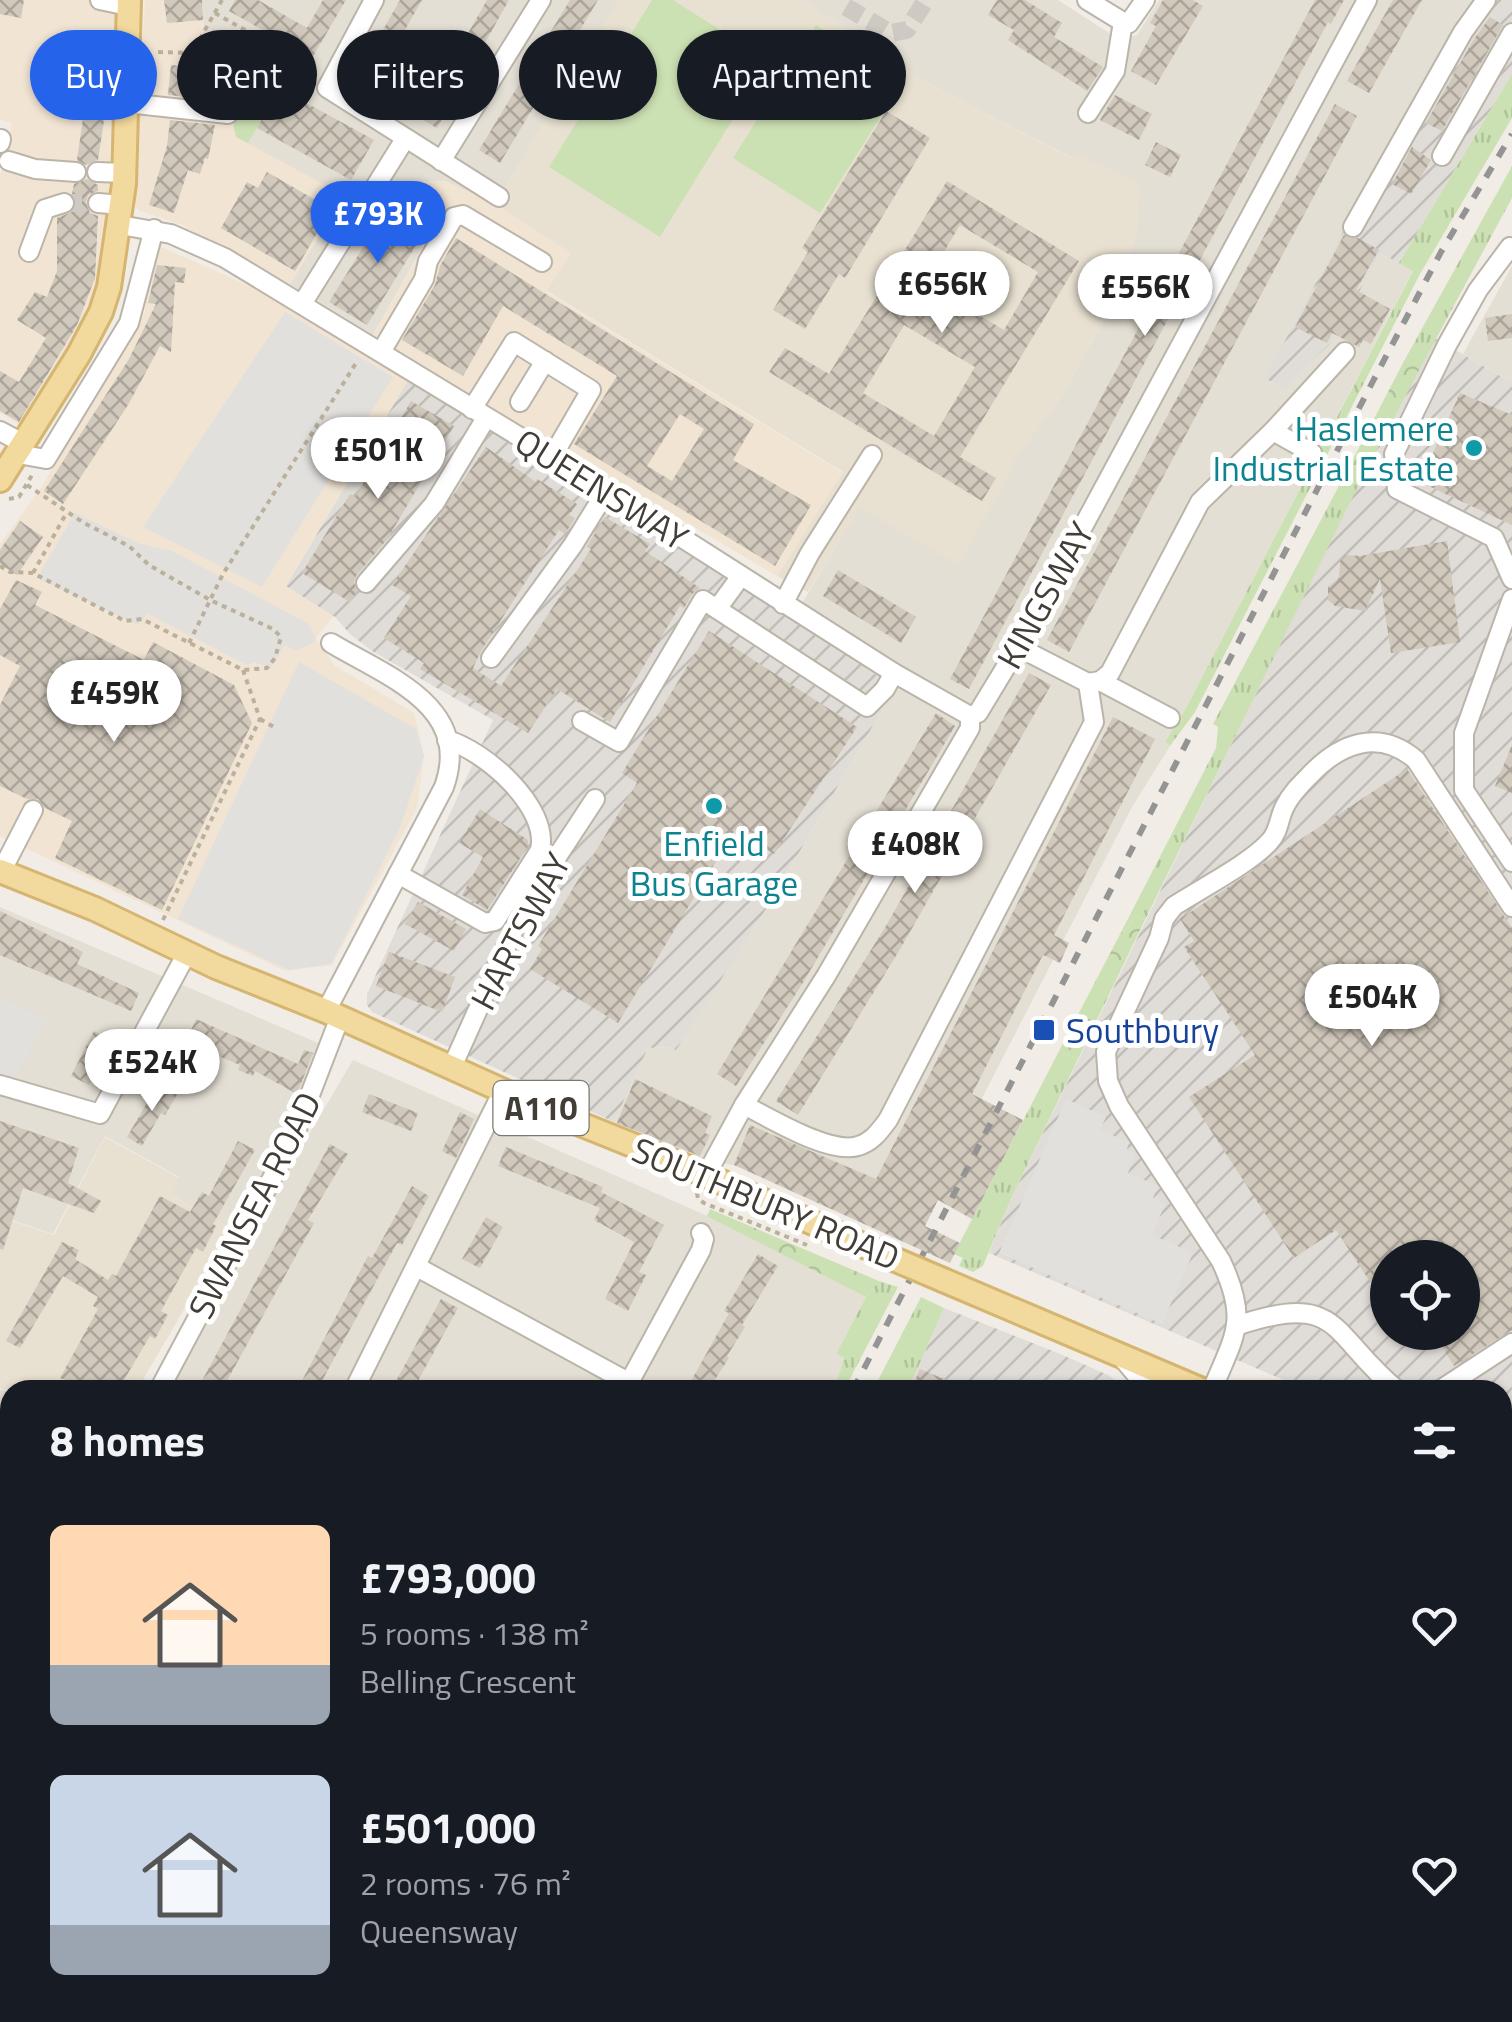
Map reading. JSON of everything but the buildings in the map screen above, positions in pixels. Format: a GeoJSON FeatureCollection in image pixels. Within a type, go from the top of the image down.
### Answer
{"type":"FeatureCollection","features":[{"type":"Feature","properties":{"kind":"main road"},"geometry":{"type":"LineString","coordinates":[[128,3],[128,30]]}},
{"type":"Feature","properties":{"kind":"main road"},"geometry":{"type":"LineString","coordinates":[[9,479],[26,455],[101,312],[114,266],[121,215],[127,120]]}},
{"type":"Feature","properties":{"kind":"main road","name":"SOUTHBURY ROAD"},"geometry":{"type":"LineString","coordinates":[[0,872],[95,909],[503,1092],[1179,1380]]}},
{"type":"Feature","properties":{"kind":"street"},"geometry":{"type":"LineString","coordinates":[[100,0],[128,3]]}},
{"type":"Feature","properties":{"kind":"street"},"geometry":{"type":"LineString","coordinates":[[374,0],[327,88],[499,198]]}},
{"type":"Feature","properties":{"kind":"street"},"geometry":{"type":"LineString","coordinates":[[441,162],[541,0]]}},
{"type":"Feature","properties":{"kind":"street"},"geometry":{"type":"LineString","coordinates":[[1087,0],[1123,22],[1134,19],[1145,0]]}},
{"type":"Feature","properties":{"kind":"street","name":"KINGSWAY"},"geometry":{"type":"LineString","coordinates":[[706,1176],[744,1104],[826,976],[930,798],[970,728],[970,716],[978,713],[1018,647],[1367,0]]}},
{"type":"Feature","properties":{"kind":"street"},"geometry":{"type":"LineString","coordinates":[[1353,227],[1463,32],[1486,0]]}},
{"type":"Feature","properties":{"kind":"street"},"geometry":{"type":"LineString","coordinates":[[1088,113],[1115,71],[1123,22]]}},
{"type":"Feature","properties":{"kind":"street"},"geometry":{"type":"LineString","coordinates":[[1442,156],[1512,34]]}},
{"type":"Feature","properties":{"kind":"street"},"geometry":{"type":"LineString","coordinates":[[302,304],[404,139]]}},
{"type":"Feature","properties":{"kind":"street"},"geometry":{"type":"LineString","coordinates":[[9,161],[35,169],[76,172]]}},
{"type":"Feature","properties":{"kind":"street"},"geometry":{"type":"LineString","coordinates":[[98,172],[125,173]]}},
{"type":"Feature","properties":{"kind":"street"},"geometry":{"type":"LineString","coordinates":[[29,252],[46,209],[64,203]]}},
{"type":"Feature","properties":{"kind":"street","name":"QUEENSWAY"},"geometry":{"type":"LineString","coordinates":[[98,203],[225,258],[607,490],[894,673],[970,716]]}},
{"type":"Feature","properties":{"kind":"street"},"geometry":{"type":"LineString","coordinates":[[374,347],[424,278],[428,262],[454,217],[463,216],[542,262]]}},
{"type":"Feature","properties":{"kind":"street"},"geometry":{"type":"LineString","coordinates":[[0,430],[26,455],[46,460],[129,324],[154,230]]}},
{"type":"Feature","properties":{"kind":"street"},"geometry":{"type":"LineString","coordinates":[[1511,242],[1462,317],[1394,454],[1397,489],[1494,538],[1512,579]]}},
{"type":"Feature","properties":{"kind":"street"},"geometry":{"type":"LineString","coordinates":[[101,312],[129,324]]}},
{"type":"Feature","properties":{"kind":"street"},"geometry":{"type":"LineString","coordinates":[[366,583],[434,504],[514,342],[591,390],[552,457]]}},
{"type":"Feature","properties":{"kind":"street"},"geometry":{"type":"LineString","coordinates":[[1094,682],[1115,665],[1200,502],[1273,431],[1345,352]]}},
{"type":"Feature","properties":{"kind":"street"},"geometry":{"type":"LineString","coordinates":[[520,402],[545,361]]}},
{"type":"Feature","properties":{"kind":"street"},"geometry":{"type":"LineString","coordinates":[[1273,431],[1312,453]]}},
{"type":"Feature","properties":{"kind":"street"},"geometry":{"type":"LineString","coordinates":[[783,604],[872,455]]}},
{"type":"Feature","properties":{"kind":"street"},"geometry":{"type":"LineString","coordinates":[[490,658],[573,545],[607,490]]}},
{"type":"Feature","properties":{"kind":"street"},"geometry":{"type":"LineString","coordinates":[[717,609],[741,576]]}},
{"type":"Feature","properties":{"kind":"street"},"geometry":{"type":"LineString","coordinates":[[1512,598],[1464,733],[1464,790],[1512,862]]}},
{"type":"Feature","properties":{"kind":"street"},"geometry":{"type":"LineString","coordinates":[[582,720],[619,742],[703,600],[868,707],[894,673]]}},
{"type":"Feature","properties":{"kind":"street"},"geometry":{"type":"LineString","coordinates":[[331,643],[420,694],[438,716],[447,740],[466,745],[488,759],[511,784],[537,818],[543,837],[540,850],[495,922],[485,923],[398,874]]}},
{"type":"Feature","properties":{"kind":"street"},"geometry":{"type":"LineString","coordinates":[[1018,647],[1170,718]]}},
{"type":"Feature","properties":{"kind":"street"},"geometry":{"type":"LineString","coordinates":[[744,1104],[830,1145],[854,1148],[873,1139],[888,1120],[1094,722],[1094,682]]}},
{"type":"Feature","properties":{"kind":"street","name":"SWANSEA ROAD"},"geometry":{"type":"LineString","coordinates":[[164,1380],[293,1139],[324,1066],[333,1014],[450,770],[452,758],[447,740]]}},
{"type":"Feature","properties":{"kind":"street"},"geometry":{"type":"LineString","coordinates":[[1216,1380],[1239,1325],[1235,1297],[1221,1261],[1120,1106],[1108,1081],[1106,1052],[1159,938],[1164,919],[1174,906],[1273,840],[1292,794],[1323,761],[1346,746],[1363,741],[1383,741],[1404,749],[1416,760],[1512,906]]}},
{"type":"Feature","properties":{"kind":"street","name":"HARTSWAY"},"geometry":{"type":"LineString","coordinates":[[452,1067],[524,907],[594,798]]}},
{"type":"Feature","properties":{"kind":"street"},"geometry":{"type":"LineString","coordinates":[[0,872],[33,810]]}},
{"type":"Feature","properties":{"kind":"street"},"geometry":{"type":"LineString","coordinates":[[0,1085],[100,1114],[187,953]]}},
{"type":"Feature","properties":{"kind":"street"},"geometry":{"type":"LineString","coordinates":[[359,1380],[503,1092]]}},
{"type":"Feature","properties":{"kind":"street"},"geometry":{"type":"LineString","coordinates":[[630,1380],[701,1250],[702,1233]]}},
{"type":"Feature","properties":{"kind":"street"},"geometry":{"type":"LineString","coordinates":[[417,1267],[616,1380]]}},
{"type":"Feature","properties":{"kind":"street"},"geometry":{"type":"LineString","coordinates":[[1239,1325],[1268,1316],[1308,1312],[1330,1320],[1386,1380]]}},
{"type":"Feature","properties":{"kind":"street"},"geometry":{"type":"LineString","coordinates":[[1455,1380],[1512,1343]]}},
{"type":"Feature","properties":{"kind":"street"},"geometry":{"type":"LineString","coordinates":[[1112,1351],[1142,1380]]}},
{"type":"Feature","properties":{"kind":"path"},"geometry":{"type":"LineString","coordinates":[[158,52],[192,53],[222,0]]}},
{"type":"Feature","properties":{"kind":"path"},"geometry":{"type":"LineString","coordinates":[[215,13],[245,30]]}},
{"type":"Feature","properties":{"kind":"path"},"geometry":{"type":"LineString","coordinates":[[317,72],[329,79]]}},
{"type":"Feature","properties":{"kind":"path"},"geometry":{"type":"LineString","coordinates":[[189,643],[224,574],[374,347]]}},
{"type":"Feature","properties":{"kind":"path"},"geometry":{"type":"LineString","coordinates":[[22,493],[27,485],[26,455]]}},
{"type":"Feature","properties":{"kind":"path"},"geometry":{"type":"LineString","coordinates":[[0,566],[10,572],[33,572],[126,621],[142,620],[243,670],[267,668],[275,658],[281,636],[274,629],[210,600],[150,566],[128,546],[27,485],[9,479]]}},
{"type":"Feature","properties":{"kind":"path"},"geometry":{"type":"LineString","coordinates":[[33,572],[67,512]]}},
{"type":"Feature","properties":{"kind":"path"},"geometry":{"type":"LineString","coordinates":[[49,544],[60,549]]}},
{"type":"Feature","properties":{"kind":"path"},"geometry":{"type":"LineString","coordinates":[[243,670],[260,719],[274,728]]}},
{"type":"Feature","properties":{"kind":"path"},"geometry":{"type":"LineString","coordinates":[[164,919],[260,719]]}},
{"type":"Feature","properties":{"kind":"path","name":"SOUTHBURY ROAD"},"geometry":{"type":"LineString","coordinates":[[698,1199],[813,1248]]}},
{"type":"Feature","properties":{"kind":"shaded area"},"geometry":{"type":"Polygon","coordinates":[[[0,0],[121,0],[121,30],[30,30],[30,120],[112,120],[106,272],[27,429],[0,413],[0,176],[12,123],[0,120],[0,0]]]}},
{"type":"Feature","properties":{"kind":"shaded area"},"geometry":{"type":"Polygon","coordinates":[[[145,0],[202,0],[204,30],[177,30],[177,120],[232,120],[236,137],[344,195],[290,285],[373,335],[437,222],[414,209],[407,197],[409,191],[422,181],[445,181],[495,204],[571,253],[547,292],[843,473],[777,576],[393,350],[367,343],[183,225],[139,211],[133,204],[138,120],[157,120],[157,30],[143,30],[145,0]]]}},
{"type":"Feature","properties":{"kind":"shaded area"},"geometry":{"type":"Polygon","coordinates":[[[202,0],[619,0],[601,30],[519,30],[519,120],[546,120],[495,204],[445,181],[410,204],[437,221],[373,335],[290,284],[229,120],[317,120],[317,30],[204,30],[202,0]]]}},
{"type":"Feature","properties":{"kind":"shaded area"},"geometry":{"type":"Polygon","coordinates":[[[619,0],[802,0],[847,30],[677,30],[677,120],[906,120],[906,69],[1071,158],[1075,153],[1140,184],[1137,237],[1102,325],[1057,403],[1012,463],[1015,465],[958,564],[860,508],[808,592],[777,576],[843,472],[547,291],[571,253],[495,204],[546,120],[657,120],[657,30],[601,30],[619,0]]]}},
{"type":"Feature","properties":{"kind":"shaded area"},"geometry":{"type":"Polygon","coordinates":[[[802,0],[1058,0],[1123,38],[1137,35],[1159,0],[1478,0],[1329,345],[1381,253],[1413,270],[1165,742],[1170,746],[1132,807],[914,1230],[734,1165],[696,1159],[614,1122],[648,1048],[676,1049],[766,909],[895,688],[793,618],[860,507],[957,563],[1011,463],[1057,403],[1102,325],[1074,154],[1072,158],[906,69],[906,30],[847,30],[802,0]]]}},
{"type":"Feature","properties":{"kind":"shaded area"},"geometry":{"type":"Polygon","coordinates":[[[1478,0],[1512,0],[1512,74],[1399,263],[1381,253],[1329,345],[1283,388],[1265,378],[1372,178],[1478,0]]]}},
{"type":"Feature","properties":{"kind":"shaded area"},"geometry":{"type":"Polygon","coordinates":[[[157,245],[267,294],[409,380],[286,585],[335,614],[316,638],[334,665],[414,713],[424,755],[417,808],[332,965],[285,971],[0,836],[0,544],[41,488],[145,312],[147,272],[157,245]]]}},
{"type":"Feature","properties":{"kind":"shaded area"},"geometry":{"type":"Polygon","coordinates":[[[1512,266],[1512,383],[1463,354],[1512,266]]]}},
{"type":"Feature","properties":{"kind":"shaded area"},"geometry":{"type":"Polygon","coordinates":[[[285,312],[393,377],[262,587],[143,527],[285,312]]]}},
{"type":"Feature","properties":{"kind":"shaded area"},"geometry":{"type":"Polygon","coordinates":[[[1435,338],[1512,383],[1512,1380],[1284,1380],[989,1253],[1010,1201],[1359,483],[1435,338]]]}},
{"type":"Feature","properties":{"kind":"shaded area"},"geometry":{"type":"Polygon","coordinates":[[[409,379],[793,618],[895,688],[766,909],[676,1050],[648,1048],[614,1122],[372,1012],[367,1005],[367,994],[493,720],[372,651],[335,617],[286,586],[409,379]]]}},
{"type":"Feature","properties":{"kind":"shaded area"},"geometry":{"type":"Polygon","coordinates":[[[75,513],[140,544],[172,551],[309,624],[316,641],[296,651],[285,645],[271,668],[254,662],[247,665],[148,614],[138,625],[37,578],[75,513]]]}},
{"type":"Feature","properties":{"kind":"shaded area"},"geometry":{"type":"Polygon","coordinates":[[[299,662],[416,729],[424,756],[400,828],[331,964],[289,970],[178,919],[299,662]]]}},
{"type":"Feature","properties":{"kind":"shaded area"},"geometry":{"type":"Polygon","coordinates":[[[0,907],[323,1045],[246,1210],[231,1229],[170,1194],[179,1177],[105,1136],[53,1234],[0,1216],[0,907]]]}},
{"type":"Feature","properties":{"kind":"shaded area"},"geometry":{"type":"Polygon","coordinates":[[[0,998],[47,1020],[16,1075],[0,1076],[0,998]]]}},
{"type":"Feature","properties":{"kind":"shaded area"},"geometry":{"type":"Polygon","coordinates":[[[353,1060],[728,1225],[866,1297],[836,1354],[844,1358],[837,1380],[165,1380],[353,1060]]]}},
{"type":"Feature","properties":{"kind":"shaded area"},"geometry":{"type":"Polygon","coordinates":[[[1066,1099],[1106,1117],[1100,1130],[1129,1142],[1127,1149],[1136,1153],[1128,1173],[1158,1186],[1153,1198],[1165,1204],[1152,1235],[1193,1253],[1162,1324],[999,1253],[1066,1099]]]}},
{"type":"Feature","properties":{"kind":"shaded area"},"geometry":{"type":"Polygon","coordinates":[[[105,1137],[179,1178],[171,1195],[231,1229],[143,1380],[0,1380],[0,1217],[54,1235],[105,1137]]]}},
{"type":"Feature","properties":{"kind":"shaded area"},"geometry":{"type":"Polygon","coordinates":[[[944,1308],[1115,1380],[912,1380],[944,1308]]]}},
{"type":"Feature","properties":{"kind":"green space"},"geometry":{"type":"Polygon","coordinates":[[[652,0],[673,0],[720,30],[677,30],[677,120],[732,120],[660,237],[549,167],[578,120],[657,120],[657,30],[633,30],[652,0]]]}},
{"type":"Feature","properties":{"kind":"green space"},"geometry":{"type":"Polygon","coordinates":[[[1512,74],[1512,118],[1420,274],[1195,712],[1170,746],[1165,742],[1413,271],[1399,263],[1512,74]]]}},
{"type":"Feature","properties":{"kind":"green space"},"geometry":{"type":"Polygon","coordinates":[[[233,120],[261,120],[248,143],[236,137],[233,120]]]}},
{"type":"Feature","properties":{"kind":"green space"},"geometry":{"type":"Polygon","coordinates":[[[757,120],[879,120],[820,213],[733,158],[757,120]]]}},
{"type":"Feature","properties":{"kind":"green space"},"geometry":{"type":"Polygon","coordinates":[[[1512,166],[1512,198],[1424,361],[1404,361],[1512,166]]]}},
{"type":"Feature","properties":{"kind":"green space"},"geometry":{"type":"Polygon","coordinates":[[[1404,361],[1424,361],[1364,474],[1351,463],[1404,361]]]}},
{"type":"Feature","properties":{"kind":"green space"},"geometry":{"type":"Polygon","coordinates":[[[1351,463],[1364,474],[1145,920],[1136,916],[1117,940],[1216,748],[1218,727],[1213,724],[1351,463]]]}},
{"type":"Feature","properties":{"kind":"green space"},"geometry":{"type":"Polygon","coordinates":[[[1136,916],[1145,920],[1078,1059],[1059,1051],[1117,940],[1136,916]]]}},
{"type":"Feature","properties":{"kind":"green space"},"geometry":{"type":"Polygon","coordinates":[[[1059,1051],[1078,1059],[983,1266],[973,1272],[959,1266],[963,1258],[954,1254],[1059,1051]]]}},
{"type":"Feature","properties":{"kind":"green space"},"geometry":{"type":"Polygon","coordinates":[[[710,1209],[879,1281],[866,1297],[707,1216],[710,1209]]]}},
{"type":"Feature","properties":{"kind":"green space"},"geometry":{"type":"Polygon","coordinates":[[[879,1281],[898,1287],[849,1380],[837,1380],[844,1358],[836,1354],[866,1297],[879,1281]]]}},
{"type":"Feature","properties":{"kind":"green space"},"geometry":{"type":"Polygon","coordinates":[[[921,1297],[944,1308],[912,1380],[878,1380],[921,1297]]]}},
{"type":"Feature","properties":{"kind":"tunnel"},"geometry":{"type":"LineString","coordinates":[[846,7],[891,33],[907,30],[926,0]]}},
{"type":"Feature","properties":{"kind":"tunnel"},"geometry":{"type":"LineString","coordinates":[[64,203],[98,203]]}},
{"type":"Feature","properties":{"kind":"railway"},"geometry":{"type":"LineString","coordinates":[[858,1380],[1372,383],[1441,252],[1512,134]]}},
{"type":"Feature","properties":{"kind":"place","name":"Haslemere Industrial Estate"},"geometry":{"type":"Point","coordinates":[1474,448]}},
{"type":"Feature","properties":{"kind":"place","name":"Enfield Bus Garage"},"geometry":{"type":"Point","coordinates":[714,806]}},
{"type":"Feature","properties":{"kind":"place","name":"Southbury"},"geometry":{"type":"Point","coordinates":[1044,1030]}}]}
